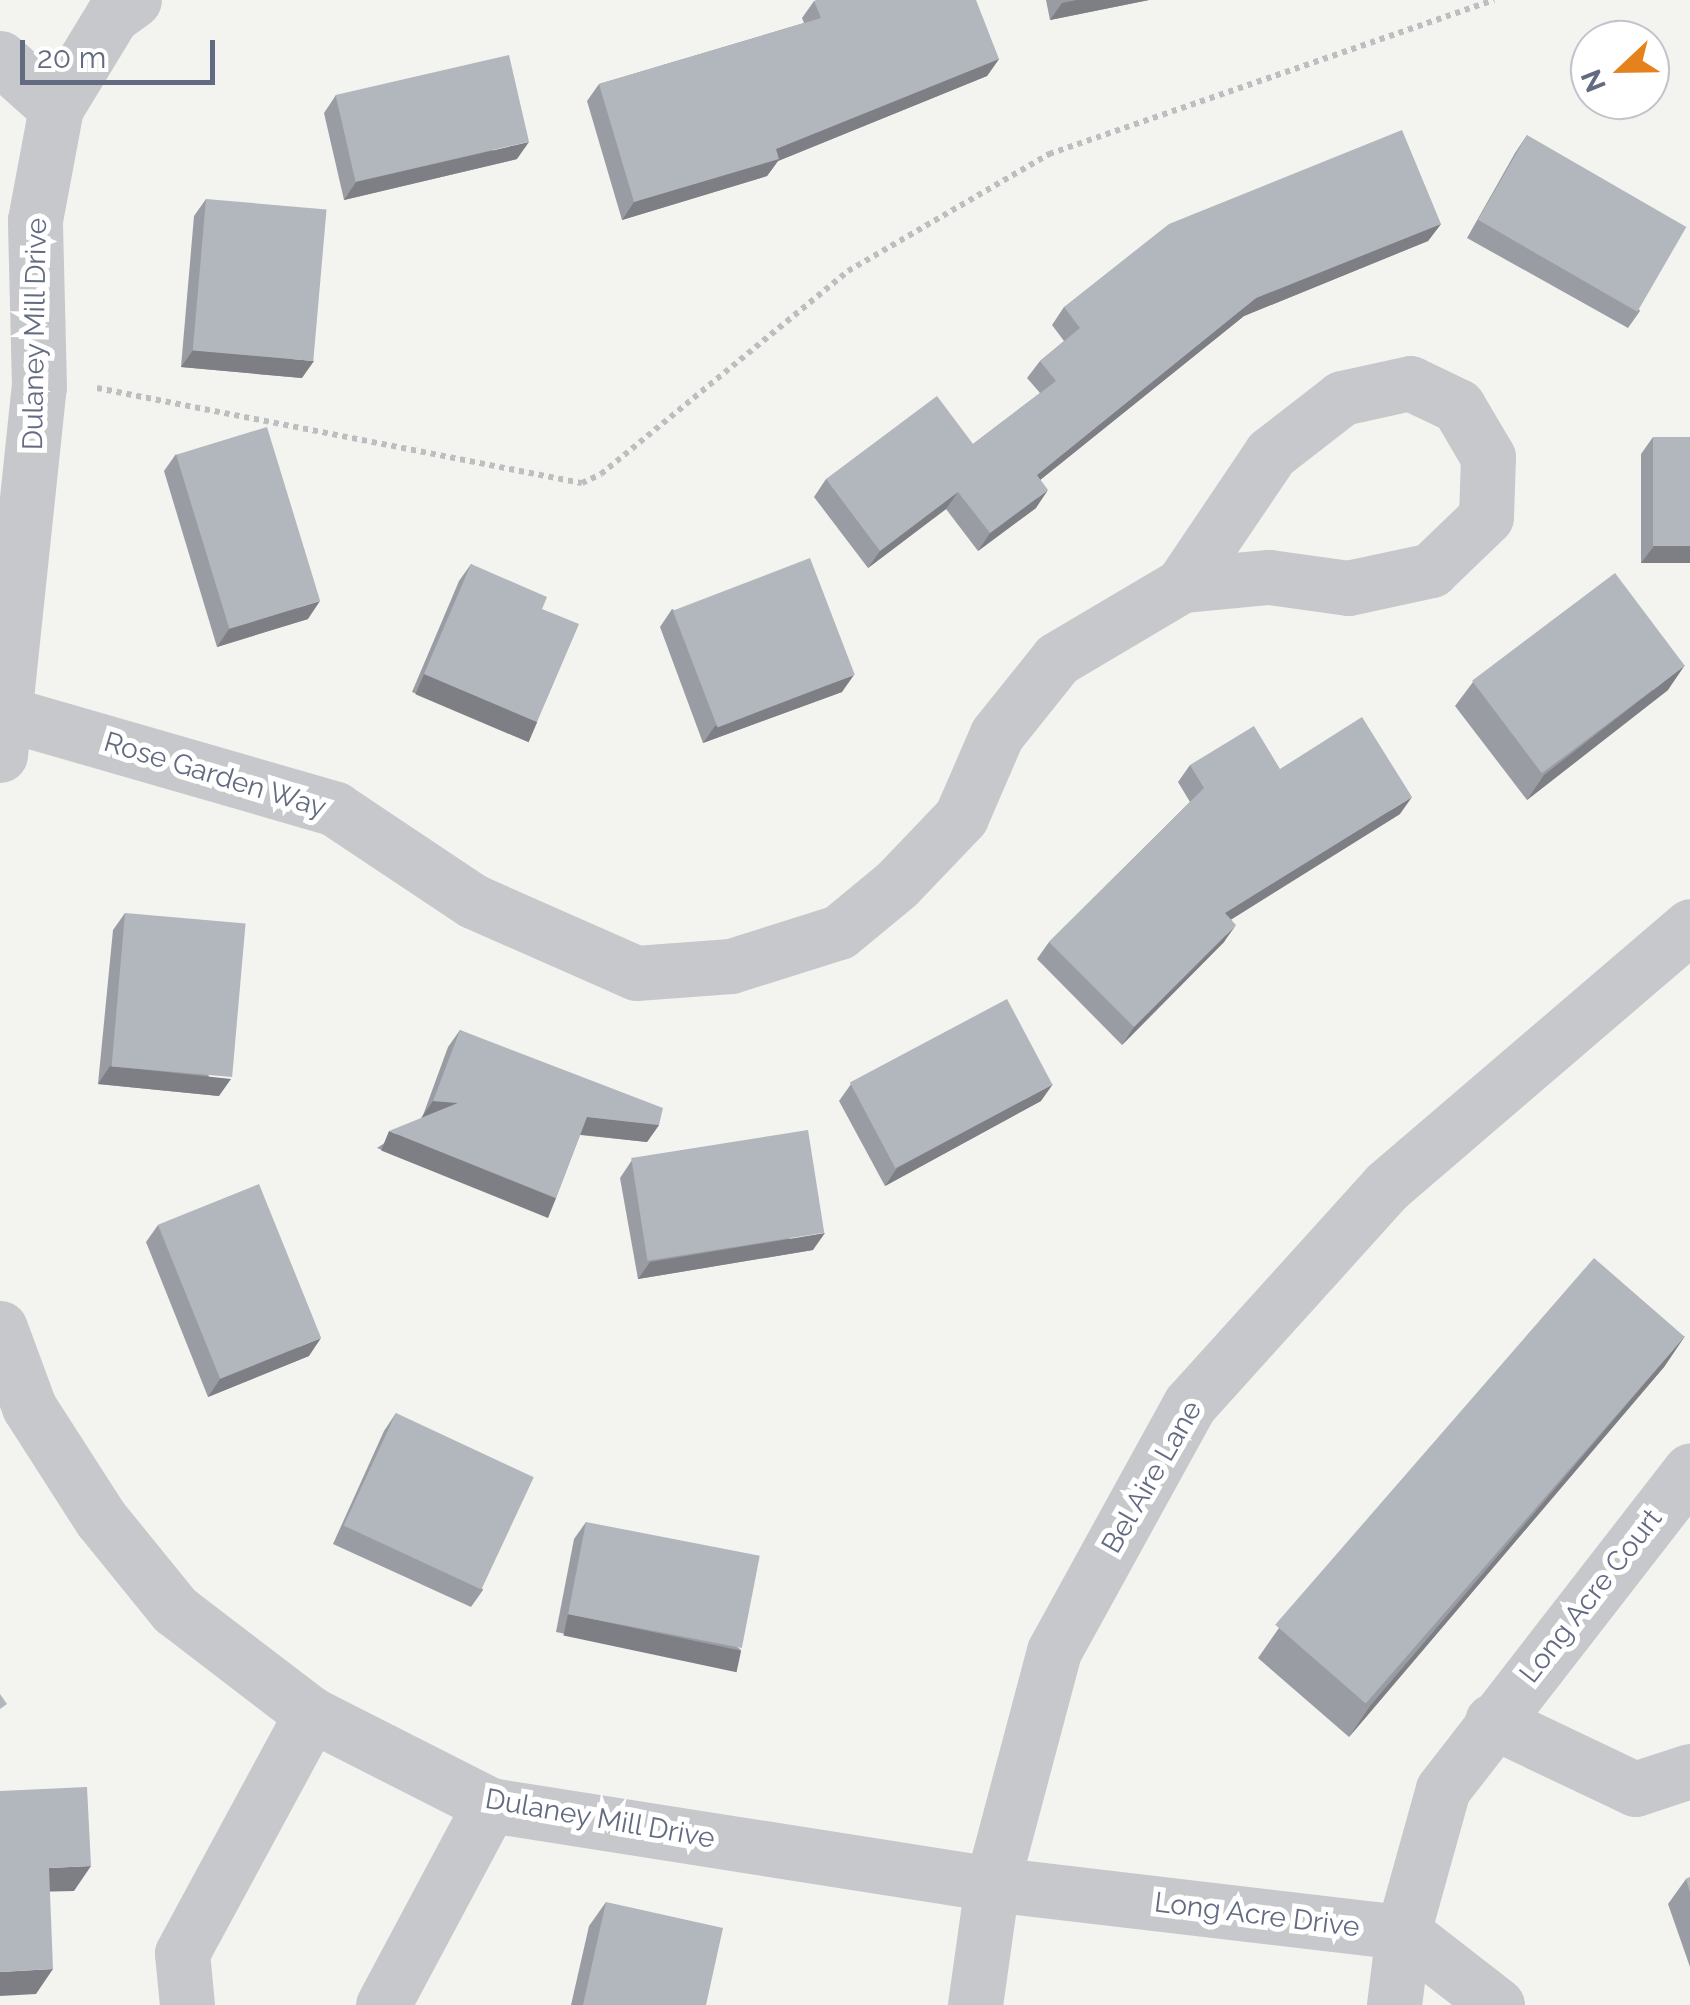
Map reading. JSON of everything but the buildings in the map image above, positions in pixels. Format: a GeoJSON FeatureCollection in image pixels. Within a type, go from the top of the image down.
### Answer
{"type":"FeatureCollection","features":[{"type":"Feature","properties":{"kind":"street","name":"Dulaney Mill Drive"},"geometry":{"type":"LineString","coordinates":[[2,727],[39,387],[35,220],[56,108],[112,16],[134,0]]}},
{"type":"Feature","properties":{"kind":"street"},"geometry":{"type":"LineString","coordinates":[[0,58],[56,108]]}},
{"type":"Feature","properties":{"kind":"street","name":"Rose Garden Way"},"geometry":{"type":"LineString","coordinates":[[2,727],[335,809],[474,901],[636,973],[731,966],[839,932],[897,884],[961,817],[998,734],[1057,659],[1182,585],[1272,453],[1342,398],[1410,382],[1458,406],[1488,457],[1486,517],[1430,570],[1348,588],[1269,577],[1182,585]]}},
{"type":"Feature","properties":{"kind":"street","name":"Bel Aire Lane"},"geometry":{"type":"LineString","coordinates":[[975,2005],[992,1884],[1054,1651],[1190,1404],[1386,1186],[1690,926]]}},
{"type":"Feature","properties":{"kind":"street","name":"Bel Aire Lane"},"geometry":{"type":"LineString","coordinates":[[1618,984],[1690,964]]}},
{"type":"Feature","properties":{"kind":"street","name":"Dulaney Mill Drive"},"geometry":{"type":"LineString","coordinates":[[0,1328],[29,1407],[113,1534],[175,1610],[311,1714],[490,1805],[992,1884]]}},
{"type":"Feature","properties":{"kind":"street","name":"Long Acre Court"},"geometry":{"type":"LineString","coordinates":[[1394,2005],[1403,1932],[1442,1789],[1690,1470]]}},
{"type":"Feature","properties":{"kind":"street"},"geometry":{"type":"LineString","coordinates":[[187,2005],[182,1953],[311,1714]]}},
{"type":"Feature","properties":{"kind":"street"},"geometry":{"type":"LineString","coordinates":[[1492,1721],[1635,1789],[1690,1771]]}},
{"type":"Feature","properties":{"kind":"street"},"geometry":{"type":"LineString","coordinates":[[384,2005],[490,1805]]}},
{"type":"Feature","properties":{"kind":"street","name":"Long Acre Drive"},"geometry":{"type":"LineString","coordinates":[[992,1884],[1403,1932]]}},
{"type":"Feature","properties":{"kind":"street"},"geometry":{"type":"LineString","coordinates":[[1403,1932],[1497,2005]]}},
{"type":"Feature","properties":{"kind":"path"},"geometry":{"type":"LineString","coordinates":[[39,387],[110,388],[582,482],[601,474],[848,271],[1049,154],[1494,0]]}}]}
